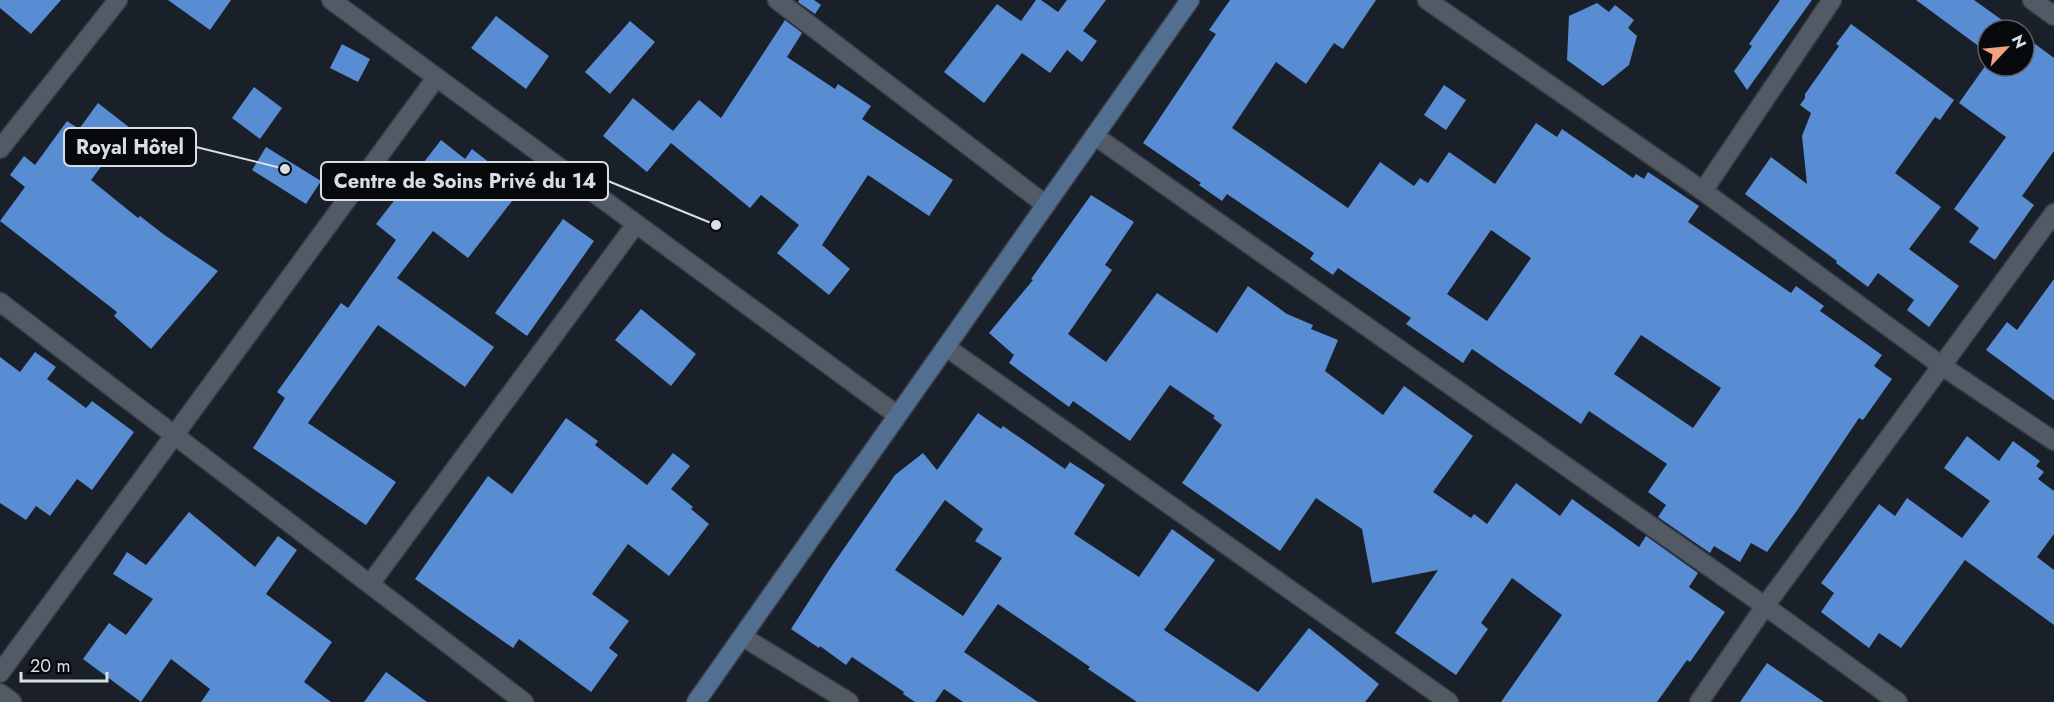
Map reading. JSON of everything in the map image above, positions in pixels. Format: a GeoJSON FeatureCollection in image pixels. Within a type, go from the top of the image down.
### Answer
{"type":"FeatureCollection","features":[{"type":"Feature","properties":{"kind":"main road"},"geometry":{"type":"LineString","coordinates":[[696,702],[1190,0]]}},
{"type":"Feature","properties":{"kind":"street"},"geometry":{"type":"LineString","coordinates":[[0,149],[118,0]]}},
{"type":"Feature","properties":{"kind":"street"},"geometry":{"type":"LineString","coordinates":[[331,0],[897,415]]}},
{"type":"Feature","properties":{"kind":"street"},"geometry":{"type":"LineString","coordinates":[[777,0],[1046,205]]}},
{"type":"Feature","properties":{"kind":"street"},"geometry":{"type":"LineString","coordinates":[[1427,0],[1703,191],[1942,366],[2054,441]]}},
{"type":"Feature","properties":{"kind":"street"},"geometry":{"type":"LineString","coordinates":[[1703,191],[1832,0]]}},
{"type":"Feature","properties":{"kind":"street"},"geometry":{"type":"LineString","coordinates":[[2032,0],[2054,16]]}},
{"type":"Feature","properties":{"kind":"street"},"geometry":{"type":"LineString","coordinates":[[0,673],[176,436],[436,78]]}},
{"type":"Feature","properties":{"kind":"street"},"geometry":{"type":"LineString","coordinates":[[1095,136],[1766,606],[1898,702]]}},
{"type":"Feature","properties":{"kind":"street"},"geometry":{"type":"LineString","coordinates":[[1700,702],[1766,606],[2054,213]]}},
{"type":"Feature","properties":{"kind":"street"},"geometry":{"type":"LineString","coordinates":[[370,584],[636,224]]}},
{"type":"Feature","properties":{"kind":"street"},"geometry":{"type":"LineString","coordinates":[[0,302],[525,702]]}},
{"type":"Feature","properties":{"kind":"street"},"geometry":{"type":"LineString","coordinates":[[946,347],[1449,702]]}},
{"type":"Feature","properties":{"kind":"street"},"geometry":{"type":"LineString","coordinates":[[743,637],[849,702]]}},
{"type":"Feature","properties":{"kind":"street"},"geometry":{"type":"LineString","coordinates":[[0,693],[12,702]]}},
{"type":"Feature","properties":{"kind":"building"},"geometry":{"type":"Polygon","coordinates":[[[0,0],[61,0],[31,34],[0,8],[0,0]]]}},
{"type":"Feature","properties":{"kind":"building"},"geometry":{"type":"Polygon","coordinates":[[[168,0],[231,0],[210,30],[168,0]]]}},
{"type":"Feature","properties":{"kind":"building"},"geometry":{"type":"Polygon","coordinates":[[[799,0],[814,0],[821,5],[815,14],[798,2],[799,0]]]}},
{"type":"Feature","properties":{"kind":"building"},"geometry":{"type":"Polygon","coordinates":[[[1036,0],[1041,0],[1058,12],[1067,0],[1106,0],[1083,31],[1097,41],[1082,62],[1067,50],[1050,73],[1022,53],[984,103],[944,72],[997,4],[1021,21],[1036,0]]]}},
{"type":"Feature","properties":{"kind":"building"},"geometry":{"type":"Polygon","coordinates":[[[1230,0],[1376,0],[1343,49],[1334,43],[1306,84],[1276,62],[1232,128],[1348,208],[1380,162],[1414,186],[1420,178],[1428,183],[1449,152],[1495,184],[1536,123],[1557,137],[1562,129],[1633,178],[1636,174],[1644,179],[1648,172],[1699,206],[1688,222],[1791,293],[1796,286],[1824,306],[1820,311],[1882,355],[1874,366],[1892,379],[1863,420],[1859,418],[1767,552],[1751,543],[1740,562],[1714,546],[1710,553],[1658,517],[1666,505],[1648,492],[1667,464],[1589,411],[1581,424],[1472,349],[1463,363],[1406,324],[1411,318],[1338,268],[1333,275],[1310,259],[1314,253],[1227,194],[1222,201],[1199,185],[1201,183],[1143,143],[1216,34],[1209,30],[1230,0]],[[1491,230],[1447,294],[1487,321],[1531,258],[1491,230]],[[1641,335],[1614,374],[1693,428],[1721,388],[1641,335]]]}},
{"type":"Feature","properties":{"kind":"building"},"geometry":{"type":"Polygon","coordinates":[[[1780,0],[1812,0],[1747,90],[1734,71],[1752,46],[1749,44],[1780,0]]]}},
{"type":"Feature","properties":{"kind":"building"},"geometry":{"type":"Polygon","coordinates":[[[1916,0],[1974,0],[1999,18],[1976,18],[1976,44],[1916,0]]]}},
{"type":"Feature","properties":{"kind":"building"},"geometry":{"type":"Polygon","coordinates":[[[1597,3],[1609,12],[1615,5],[1634,20],[1628,28],[1637,36],[1629,65],[1603,86],[1567,60],[1569,16],[1597,3]]]}},
{"type":"Feature","properties":{"kind":"building"},"geometry":{"type":"Polygon","coordinates":[[[496,16],[549,56],[526,89],[471,48],[496,16]]]}},
{"type":"Feature","properties":{"kind":"building"},"geometry":{"type":"Polygon","coordinates":[[[785,20],[802,33],[787,57],[835,89],[838,84],[871,106],[862,119],[953,180],[929,216],[868,175],[822,245],[850,269],[829,295],[777,253],[799,225],[761,195],[750,208],[671,143],[647,172],[603,136],[633,98],[673,131],[699,100],[721,118],[785,20]]]}},
{"type":"Feature","properties":{"kind":"building"},"geometry":{"type":"Polygon","coordinates":[[[630,21],[655,42],[610,94],[585,72],[630,21]]]}},
{"type":"Feature","properties":{"kind":"building"},"geometry":{"type":"Polygon","coordinates":[[[1851,24],[1954,100],[1940,120],[1935,117],[1895,173],[1941,207],[1909,249],[1959,286],[1929,327],[1907,310],[1914,300],[1878,273],[1868,287],[1836,263],[1837,261],[1745,194],[1771,157],[1807,184],[1802,136],[1811,113],[1800,105],[1805,94],[1839,46],[1836,44],[1851,24]]]}},
{"type":"Feature","properties":{"kind":"building"},"geometry":{"type":"Polygon","coordinates":[[[342,44],[370,59],[358,82],[330,68],[342,44]]]}},
{"type":"Feature","properties":{"kind":"building"},"geometry":{"type":"Polygon","coordinates":[[[2036,45],[2054,58],[2054,151],[2022,196],[2034,205],[1995,260],[1969,242],[1979,228],[1954,209],[2006,137],[1959,103],[1977,78],[2036,78],[2036,45]]]}},
{"type":"Feature","properties":{"kind":"building"},"geometry":{"type":"Polygon","coordinates":[[[1444,85],[1466,100],[1446,130],[1424,115],[1444,85]]]}},
{"type":"Feature","properties":{"kind":"building"},"geometry":{"type":"Polygon","coordinates":[[[254,87],[282,108],[260,139],[232,118],[254,87]]]}},
{"type":"Feature","properties":{"kind":"building"},"geometry":{"type":"Polygon","coordinates":[[[98,103],[130,128],[91,180],[138,218],[140,216],[218,271],[151,349],[114,316],[117,312],[0,221],[25,187],[10,175],[24,156],[35,165],[67,121],[79,129],[98,103]]]}},
{"type":"Feature","properties":{"kind":"building"},"geometry":{"type":"Polygon","coordinates":[[[441,140],[465,159],[472,149],[522,188],[468,258],[433,231],[397,278],[494,347],[465,387],[378,325],[308,423],[396,482],[366,525],[253,448],[285,398],[277,392],[341,303],[348,308],[396,240],[376,224],[441,140]]]}},
{"type":"Feature","properties":{"kind":"building"},"geometry":{"type":"Polygon","coordinates":[[[266,147],[321,181],[306,204],[252,170],[266,147]]]}},
{"type":"Feature","properties":{"kind":"building"},"geometry":{"type":"Polygon","coordinates":[[[1091,195],[1134,222],[1105,265],[1112,270],[1068,334],[1106,362],[1157,293],[1217,333],[1248,286],[1287,314],[1313,325],[1311,329],[1338,340],[1325,371],[1383,415],[1404,386],[1473,436],[1433,492],[1471,518],[1474,514],[1487,524],[1516,483],[1560,516],[1572,499],[1639,547],[1646,536],[1698,573],[1689,587],[1725,612],[1690,662],[1687,660],[1657,702],[1501,702],[1562,615],[1512,578],[1481,623],[1488,629],[1456,675],[1395,633],[1438,570],[1372,583],[1362,529],[1316,498],[1280,551],[1182,483],[1222,425],[1213,418],[1215,416],[1170,385],[1130,441],[1073,401],[1069,407],[1009,363],[1014,355],[989,333],[1033,280],[1031,279],[1091,195]]]}},
{"type":"Feature","properties":{"kind":"building"},"geometry":{"type":"Polygon","coordinates":[[[563,219],[594,241],[527,336],[495,313],[563,219]]]}},
{"type":"Feature","properties":{"kind":"building"},"geometry":{"type":"Polygon","coordinates":[[[2054,279],[2054,400],[1986,350],[2007,322],[2017,330],[2054,279]]]}},
{"type":"Feature","properties":{"kind":"building"},"geometry":{"type":"Polygon","coordinates":[[[641,309],[696,354],[671,386],[615,340],[641,309]]]}},
{"type":"Feature","properties":{"kind":"building"},"geometry":{"type":"Polygon","coordinates":[[[35,352],[56,367],[47,379],[86,408],[92,401],[134,432],[92,490],[77,479],[50,516],[36,506],[26,520],[0,503],[0,357],[20,372],[35,352]]]}},
{"type":"Feature","properties":{"kind":"building"},"geometry":{"type":"Polygon","coordinates":[[[978,413],[1001,429],[1003,426],[1065,469],[1070,462],[1105,485],[1074,534],[1139,577],[1172,529],[1215,560],[1164,630],[1258,692],[1309,628],[1379,684],[1365,702],[1137,702],[998,604],[964,652],[1038,702],[963,702],[944,689],[935,702],[915,702],[852,657],[846,665],[791,629],[895,475],[923,453],[937,470],[978,413]],[[945,500],[895,570],[963,616],[1002,558],[975,541],[983,529],[945,500]]]}},
{"type":"Feature","properties":{"kind":"building"},"geometry":{"type":"Polygon","coordinates":[[[566,418],[598,441],[595,445],[647,485],[673,453],[690,466],[671,489],[709,524],[669,576],[628,544],[592,594],[629,621],[609,648],[618,655],[591,692],[519,639],[513,648],[415,579],[488,476],[512,494],[566,418]]]}},
{"type":"Feature","properties":{"kind":"building"},"geometry":{"type":"Polygon","coordinates":[[[1967,436],[1999,461],[2013,441],[2040,461],[2036,466],[2044,472],[2038,479],[2054,491],[2054,534],[2037,557],[2054,570],[2054,625],[1965,560],[1901,648],[1879,633],[1869,648],[1821,612],[1834,593],[1821,583],[1879,504],[1895,516],[1907,498],[1962,538],[1990,501],[1944,468],[1967,436]]]}},
{"type":"Feature","properties":{"kind":"building"},"geometry":{"type":"Polygon","coordinates":[[[189,512],[255,567],[278,536],[297,550],[266,594],[332,642],[304,682],[331,702],[201,702],[210,689],[171,659],[141,702],[83,659],[109,623],[126,635],[153,599],[113,574],[127,552],[146,565],[189,512]]]}},
{"type":"Feature","properties":{"kind":"building"},"geometry":{"type":"Polygon","coordinates":[[[1767,663],[1824,702],[1740,702],[1767,663]]]}},
{"type":"Feature","properties":{"kind":"building"},"geometry":{"type":"Polygon","coordinates":[[[386,672],[427,702],[364,702],[386,672]]]}},
{"type":"Feature","properties":{"kind":"place","name":"Royal Hôtel"},"geometry":{"type":"Point","coordinates":[285,169]}},
{"type":"Feature","properties":{"kind":"place","name":"Centre de Soins Privé du 14"},"geometry":{"type":"Point","coordinates":[716,225]}}]}
